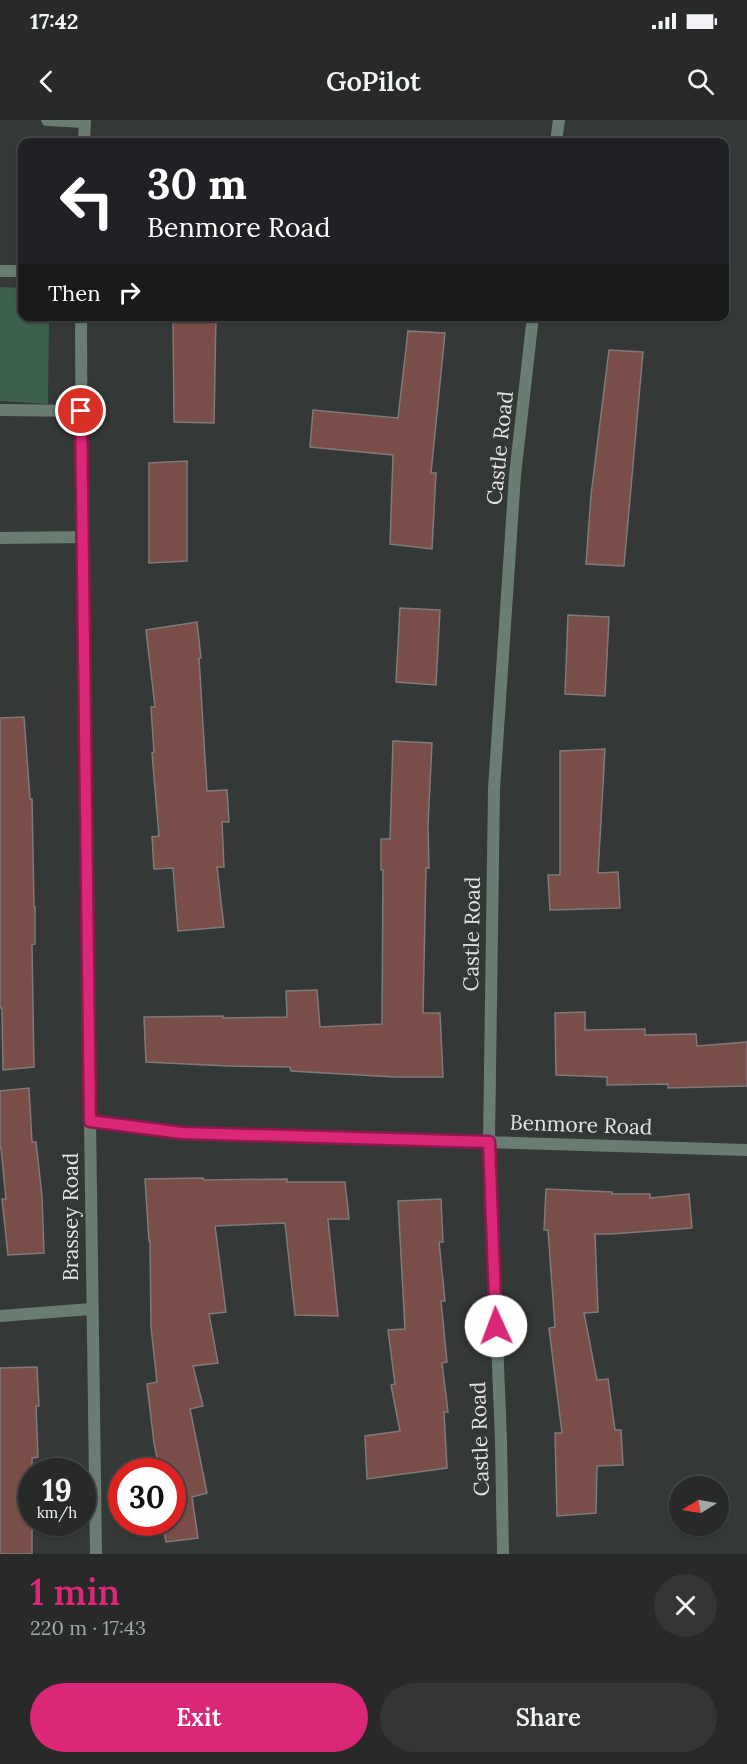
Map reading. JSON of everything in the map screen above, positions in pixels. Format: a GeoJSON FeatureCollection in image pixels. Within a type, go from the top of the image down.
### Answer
{"type":"FeatureCollection","features":[{"type":"Feature","properties":{"kind":"street"},"geometry":{"type":"LineString","coordinates":[[47,120],[85,121],[84,138]]}},
{"type":"Feature","properties":{"kind":"street"},"geometry":{"type":"LineString","coordinates":[[557,138],[559,120]]}},
{"type":"Feature","properties":{"kind":"street"},"geometry":{"type":"LineString","coordinates":[[0,271],[18,271]]}},
{"type":"Feature","properties":{"kind":"street","name":"Brassey Road"},"geometry":{"type":"LineString","coordinates":[[81,321],[91,1309],[96,1554]]}},
{"type":"Feature","properties":{"kind":"street","name":"Castle Road"},"geometry":{"type":"LineString","coordinates":[[502,1554],[501,1440],[489,1142],[494,789],[515,475],[532,321]]}},
{"type":"Feature","properties":{"kind":"street"},"geometry":{"type":"LineString","coordinates":[[0,410],[81,411]]}},
{"type":"Feature","properties":{"kind":"street"},"geometry":{"type":"LineString","coordinates":[[0,538],[82,537]]}},
{"type":"Feature","properties":{"kind":"street","name":"Benmore Road"},"geometry":{"type":"LineString","coordinates":[[90,1121],[182,1133],[747,1150]]}},
{"type":"Feature","properties":{"kind":"street"},"geometry":{"type":"LineString","coordinates":[[0,1316],[91,1309]]}},
{"type":"Feature","properties":{"kind":"green space"},"geometry":{"type":"Polygon","coordinates":[[[0,287],[18,288],[18,321],[49,321],[48,404],[0,401],[0,287]]]}},
{"type":"Feature","properties":{"kind":"building"},"geometry":{"type":"Polygon","coordinates":[[[173,321],[216,321],[214,423],[174,422],[173,321]]]}},
{"type":"Feature","properties":{"kind":"building"},"geometry":{"type":"Polygon","coordinates":[[[408,331],[445,333],[431,473],[436,473],[432,549],[390,544],[393,455],[310,447],[313,410],[398,418],[408,331]]]}},
{"type":"Feature","properties":{"kind":"building"},"geometry":{"type":"Polygon","coordinates":[[[609,350],[643,352],[624,566],[586,564],[591,495],[609,350]]]}},
{"type":"Feature","properties":{"kind":"building"},"geometry":{"type":"Polygon","coordinates":[[[187,461],[187,561],[149,563],[149,463],[187,461]]]}},
{"type":"Feature","properties":{"kind":"building"},"geometry":{"type":"Polygon","coordinates":[[[400,608],[440,610],[436,685],[396,682],[400,608]]]}},
{"type":"Feature","properties":{"kind":"building"},"geometry":{"type":"Polygon","coordinates":[[[568,615],[609,617],[605,696],[565,694],[568,615]]]}},
{"type":"Feature","properties":{"kind":"building"},"geometry":{"type":"Polygon","coordinates":[[[197,622],[201,658],[199,658],[207,791],[227,790],[229,822],[222,822],[224,867],[217,867],[224,927],[178,931],[173,868],[154,869],[152,837],[159,836],[152,753],[154,752],[151,707],[155,707],[146,630],[197,622]]]}},
{"type":"Feature","properties":{"kind":"building"},"geometry":{"type":"Polygon","coordinates":[[[24,717],[30,799],[32,799],[35,907],[35,944],[32,945],[34,1067],[3,1070],[2,1008],[0,1008],[0,718],[24,717]]]}},
{"type":"Feature","properties":{"kind":"building"},"geometry":{"type":"Polygon","coordinates":[[[393,741],[432,743],[428,825],[429,868],[426,868],[423,1013],[440,1013],[443,1077],[395,1077],[291,1071],[290,1067],[146,1062],[144,1017],[287,1017],[286,991],[317,990],[320,1027],[382,1024],[383,870],[381,870],[381,839],[390,839],[393,741]]]}},
{"type":"Feature","properties":{"kind":"building"},"geometry":{"type":"Polygon","coordinates":[[[605,749],[598,873],[618,872],[620,908],[550,910],[548,875],[560,875],[560,751],[605,749]]]}},
{"type":"Feature","properties":{"kind":"building"},"geometry":{"type":"Polygon","coordinates":[[[585,1012],[585,1030],[645,1029],[645,1035],[696,1034],[697,1046],[747,1042],[747,1086],[668,1088],[668,1084],[607,1085],[607,1077],[556,1075],[555,1013],[585,1012]]]}},
{"type":"Feature","properties":{"kind":"building"},"geometry":{"type":"Polygon","coordinates":[[[29,1088],[32,1142],[36,1142],[42,1196],[44,1253],[8,1255],[2,1199],[6,1199],[0,1148],[0,1091],[29,1088]]]}},
{"type":"Feature","properties":{"kind":"building"},"geometry":{"type":"Polygon","coordinates":[[[145,1179],[287,1179],[287,1182],[345,1182],[349,1219],[328,1219],[338,1316],[295,1315],[285,1223],[215,1226],[226,1312],[209,1314],[218,1363],[193,1366],[203,1406],[190,1409],[207,1493],[192,1497],[198,1538],[166,1542],[165,1536],[186,1536],[186,1458],[157,1458],[154,1443],[147,1384],[157,1382],[151,1327],[150,1241],[145,1179]]]}},
{"type":"Feature","properties":{"kind":"building"},"geometry":{"type":"Polygon","coordinates":[[[546,1189],[612,1192],[612,1194],[650,1194],[650,1198],[689,1194],[692,1228],[595,1234],[598,1312],[584,1313],[597,1380],[608,1379],[615,1430],[621,1430],[623,1465],[597,1466],[596,1513],[557,1516],[555,1433],[562,1433],[549,1328],[555,1327],[548,1230],[544,1230],[546,1189]]]}},
{"type":"Feature","properties":{"kind":"building"},"geometry":{"type":"Polygon","coordinates":[[[441,1199],[443,1242],[439,1242],[445,1301],[441,1301],[447,1362],[442,1363],[448,1412],[444,1412],[447,1468],[367,1479],[365,1436],[400,1431],[391,1385],[395,1384],[388,1330],[405,1329],[398,1201],[441,1199]]]}},
{"type":"Feature","properties":{"kind":"building"},"geometry":{"type":"Polygon","coordinates":[[[37,1367],[38,1457],[18,1458],[18,1536],[32,1536],[32,1554],[0,1554],[0,1368],[37,1367]]]}},
{"type":"Feature","properties":{"kind":"route"},"geometry":{"type":"LineString","coordinates":[[81,411],[90,1121],[182,1133],[489,1142],[496,1326]]}}]}
